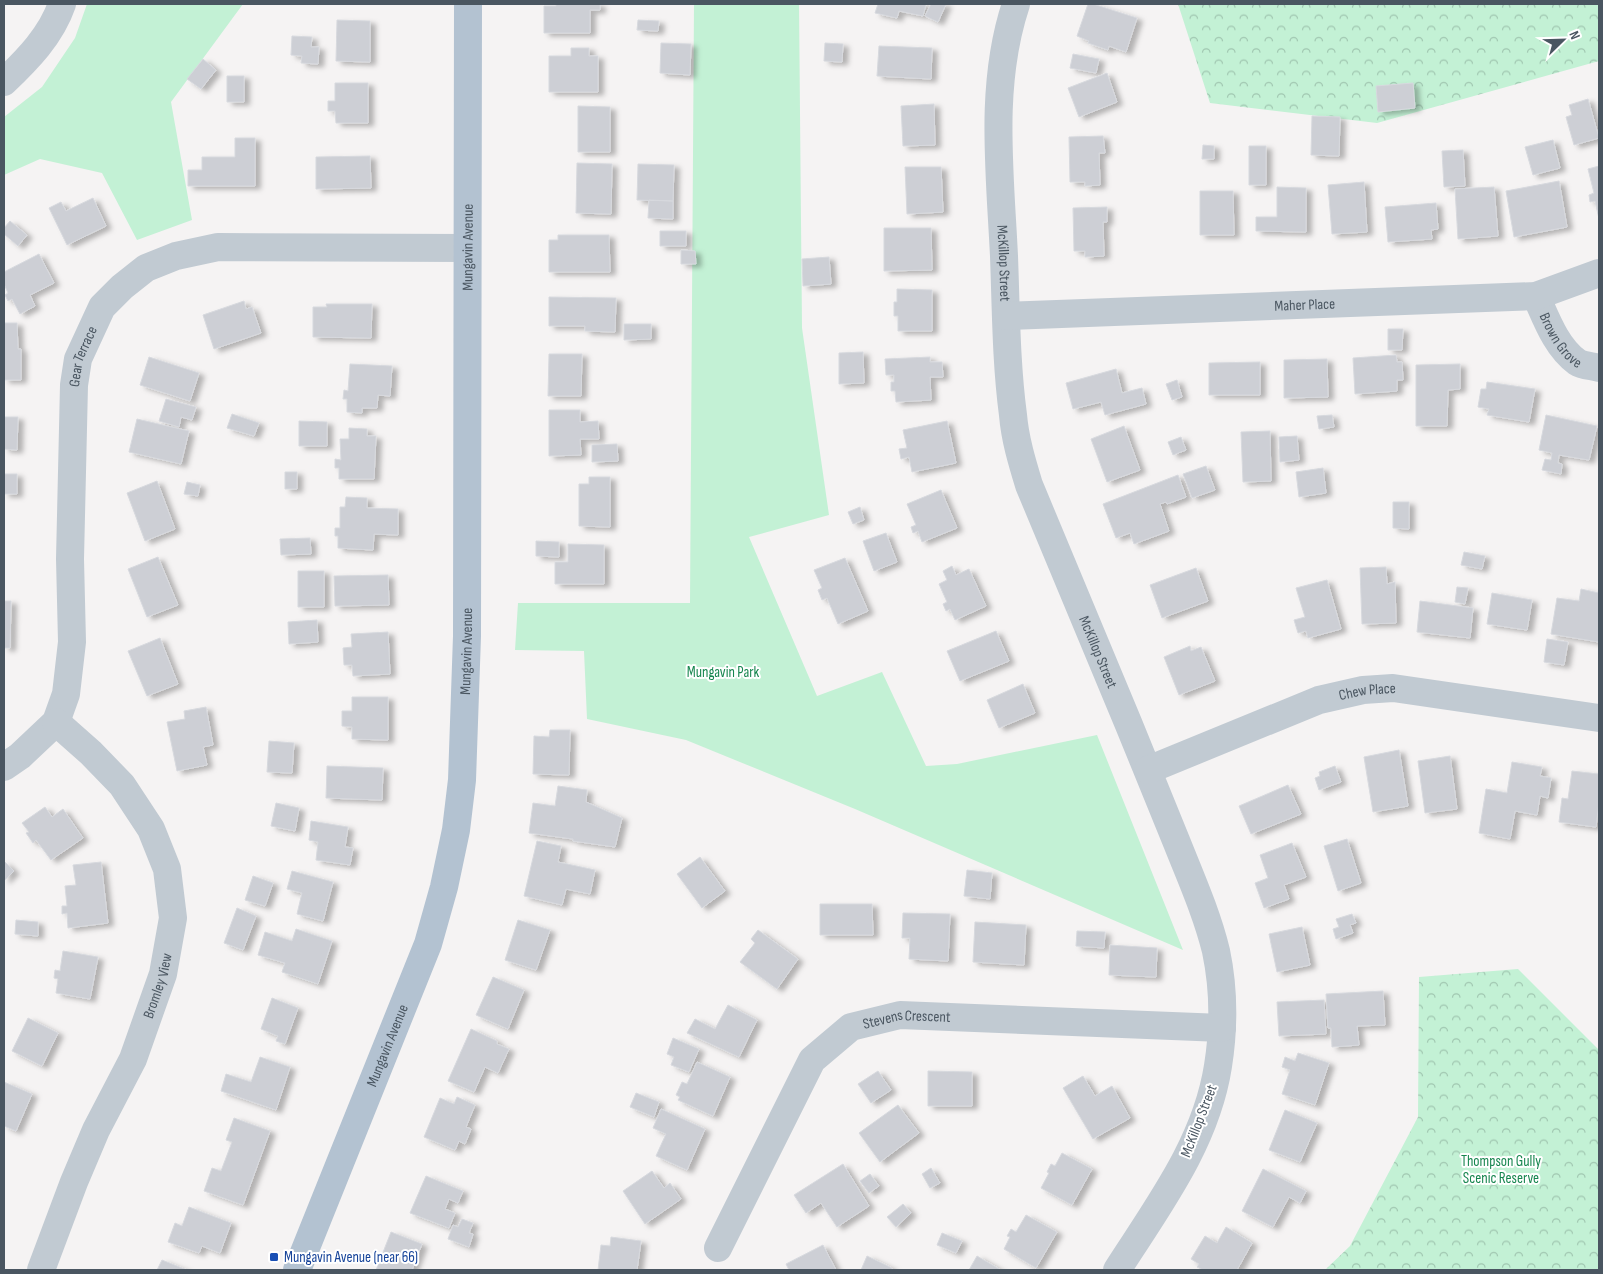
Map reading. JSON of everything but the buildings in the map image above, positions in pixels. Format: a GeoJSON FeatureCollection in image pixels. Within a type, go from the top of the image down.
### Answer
{"type":"FeatureCollection","features":[{"type":"Feature","properties":{"kind":"main road","name":"Mungavin Avenue"},"geometry":{"type":"LineString","coordinates":[[297,1270],[428,944],[444,887],[456,830],[462,780],[467,636],[468,4]]}},
{"type":"Feature","properties":{"kind":"street"},"geometry":{"type":"LineString","coordinates":[[4,82],[34,54],[62,4]]}},
{"type":"Feature","properties":{"kind":"street","name":"McKillop Street"},"geometry":{"type":"LineString","coordinates":[[1016,4],[1003,53],[998,141],[1006,316],[1013,416],[1019,451],[1029,485],[1148,770],[1200,901],[1216,952],[1221,990],[1222,1028],[1218,1067],[1209,1102],[1195,1141],[1175,1178],[1117,1270]]}},
{"type":"Feature","properties":{"kind":"street","name":"Gear Terrace"},"geometry":{"type":"LineString","coordinates":[[4,767],[20,756],[56,722],[66,694],[72,642],[70,558],[74,385],[78,359],[102,307],[146,268],[176,256],[218,248],[467,248]]}},
{"type":"Feature","properties":{"kind":"street","name":"Maher Place"},"geometry":{"type":"LineString","coordinates":[[1006,316],[1536,296],[1599,273]]}},
{"type":"Feature","properties":{"kind":"street","name":"Brown Grove"},"geometry":{"type":"LineString","coordinates":[[1536,296],[1552,331],[1564,348],[1578,362],[1599,368]]}},
{"type":"Feature","properties":{"kind":"street","name":"Chew Place"},"geometry":{"type":"LineString","coordinates":[[1148,770],[1319,700],[1363,690],[1393,688],[1599,718]]}},
{"type":"Feature","properties":{"kind":"street","name":"Bromley View"},"geometry":{"type":"LineString","coordinates":[[41,1270],[89,1147],[133,1058],[163,974],[173,918],[167,869],[151,829],[122,785],[91,753],[56,722]]}},
{"type":"Feature","properties":{"kind":"street","name":"Stevens Crescent"},"geometry":{"type":"LineString","coordinates":[[718,1248],[812,1060],[851,1027],[900,1015],[1222,1028]]}},
{"type":"Feature","properties":{"kind":"green space"},"geometry":{"type":"Polygon","coordinates":[[[87,4],[243,4],[171,102],[192,220],[137,240],[102,173],[40,159],[4,175],[4,117],[42,87],[75,38],[87,4]]]}},
{"type":"Feature","properties":{"kind":"green space","name":"Mungavin Park"},"geometry":{"type":"Polygon","coordinates":[[[694,4],[799,4],[802,328],[829,515],[749,537],[817,696],[882,672],[926,766],[957,764],[1097,735],[1183,950],[855,809],[686,740],[587,719],[584,651],[515,650],[518,603],[690,603],[694,4]]]}},
{"type":"Feature","properties":{"kind":"green space"},"geometry":{"type":"Polygon","coordinates":[[[1178,4],[1599,4],[1599,61],[1377,123],[1210,103],[1178,4]]]}},
{"type":"Feature","properties":{"kind":"green space","name":"Thompson Gully Scenic Reserve"},"geometry":{"type":"Polygon","coordinates":[[[1518,969],[1599,1050],[1599,1270],[1325,1270],[1350,1246],[1418,1117],[1419,977],[1518,969]]]}},
{"type":"Feature","properties":{"kind":"place","name":"Mungavin Avenue (near 66)"},"geometry":{"type":"Point","coordinates":[274,1257]}}]}
